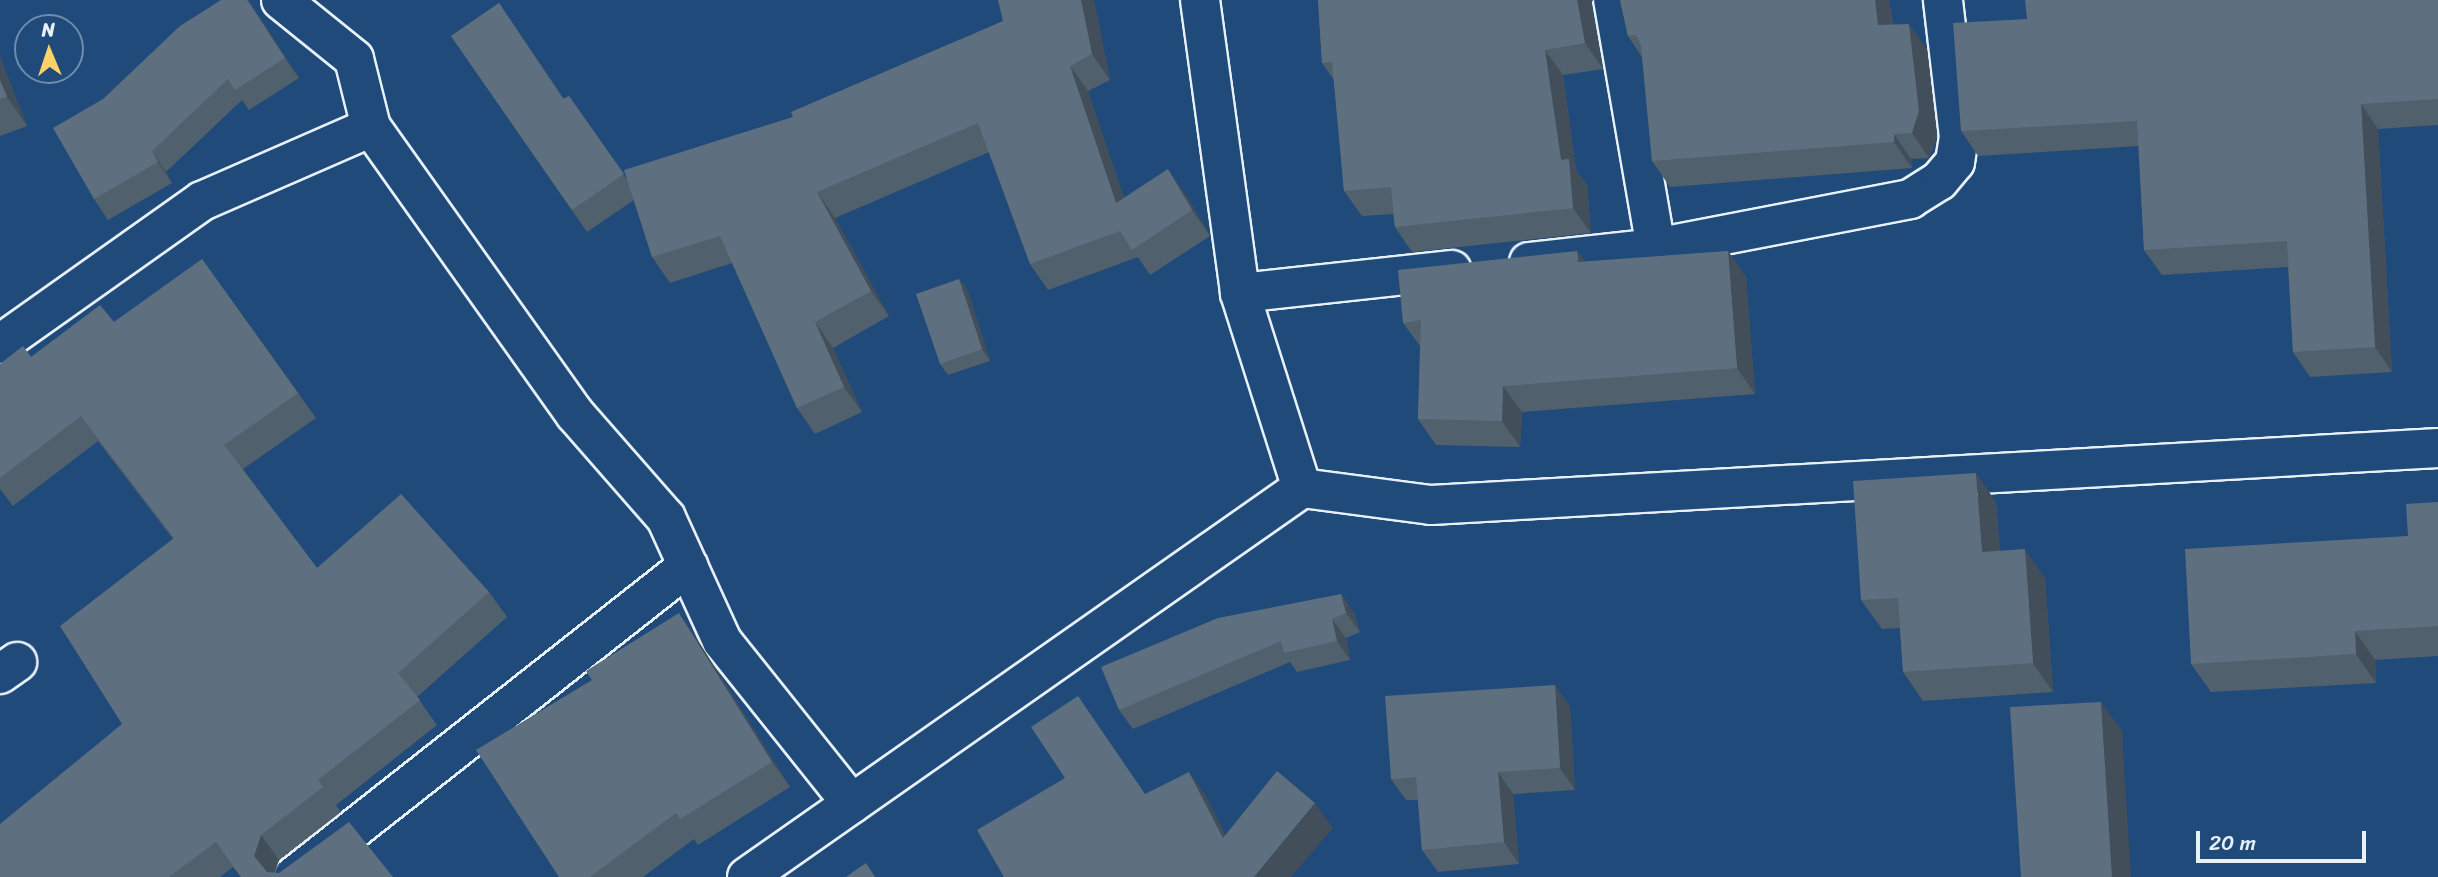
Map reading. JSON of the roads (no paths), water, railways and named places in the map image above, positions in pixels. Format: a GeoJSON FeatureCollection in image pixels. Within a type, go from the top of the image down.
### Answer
{"type":"FeatureCollection","features":[{"type":"Feature","properties":{"kind":"street"},"geometry":{"type":"LineString","coordinates":[[281,0],[354,59],[370,127],[575,414],[666,518],[722,641],[852,804]]}},
{"type":"Feature","properties":{"kind":"street"},"geometry":{"type":"LineString","coordinates":[[1200,0],[1240,293],[1302,488]]}},
{"type":"Feature","properties":{"kind":"street"},"geometry":{"type":"LineString","coordinates":[[1614,0],[1656,248]]}},
{"type":"Feature","properties":{"kind":"street"},"geometry":{"type":"LineString","coordinates":[[1240,293],[1656,248],[1910,199],[1939,181],[1955,162],[1959,137],[1943,0]]}},
{"type":"Feature","properties":{"kind":"street"},"geometry":{"type":"LineString","coordinates":[[0,344],[202,201],[370,127]]}},
{"type":"Feature","properties":{"kind":"street"},"geometry":{"type":"LineString","coordinates":[[747,877],[1302,488],[1431,505],[2438,448]]}},
{"type":"Feature","properties":{"kind":"street"},"geometry":{"type":"LineString","coordinates":[[293,877],[688,566]]}}]}
